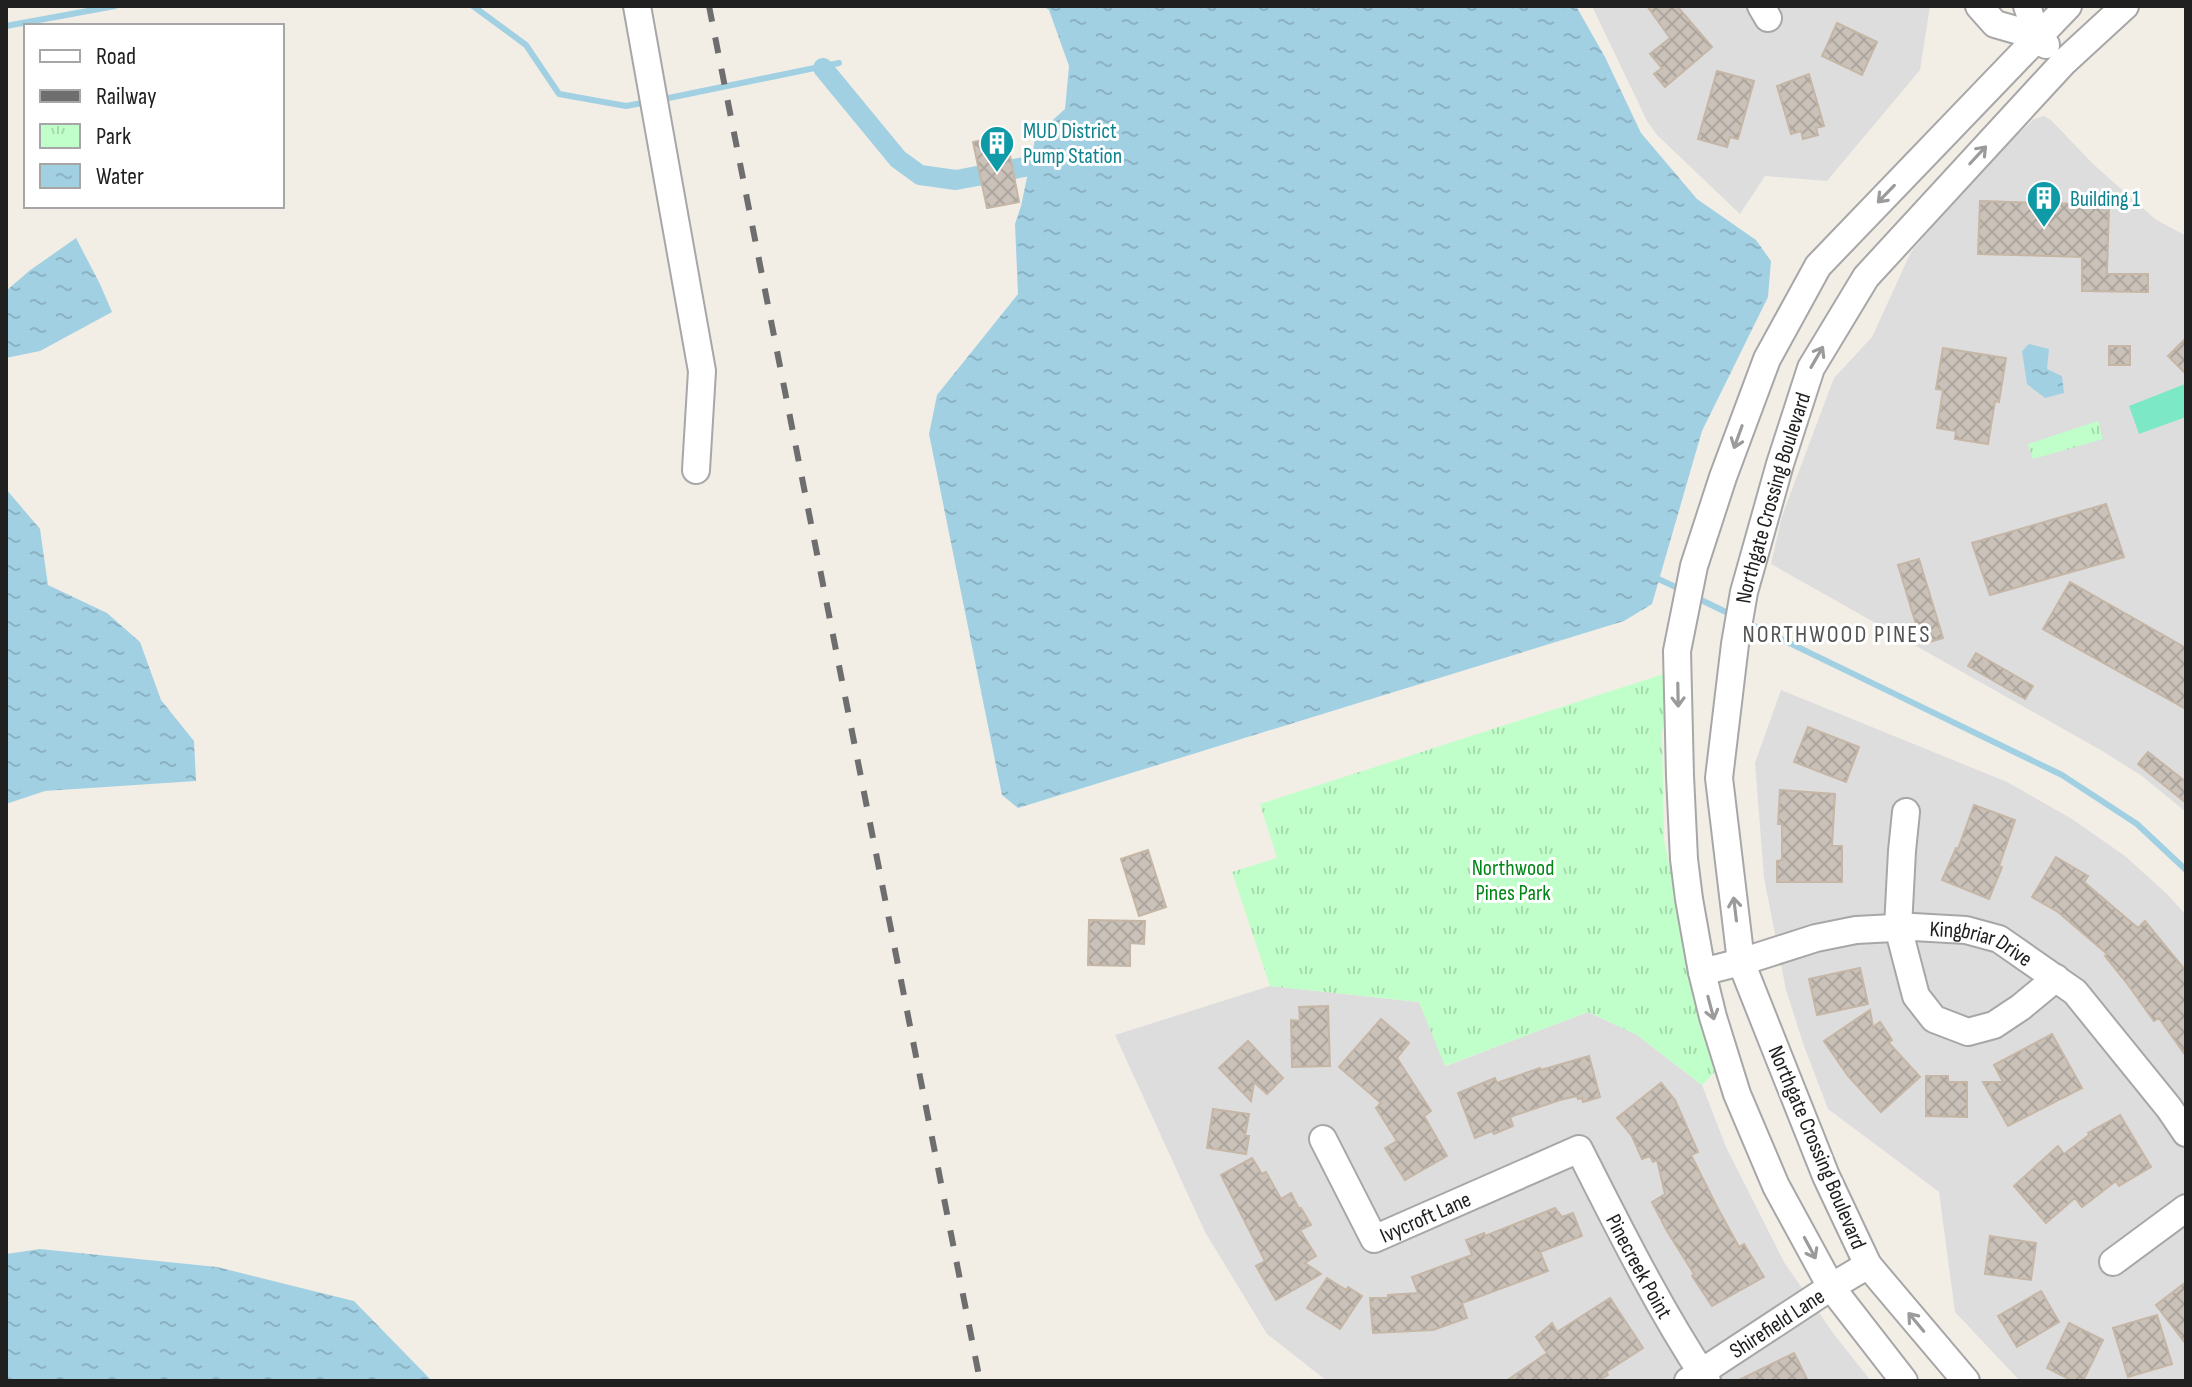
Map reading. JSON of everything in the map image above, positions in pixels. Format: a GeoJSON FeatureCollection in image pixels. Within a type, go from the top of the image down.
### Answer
{"type":"FeatureCollection","features":[{"type":"Feature","properties":{"kind":"street"},"geometry":{"type":"LineString","coordinates":[[637,6],[702,371],[696,470]]}},
{"type":"Feature","properties":{"kind":"street"},"geometry":{"type":"LineString","coordinates":[[1979,6],[1995,24],[2037,36]]}},
{"type":"Feature","properties":{"kind":"street"},"geometry":{"type":"LineString","coordinates":[[2027,6],[2037,36],[2063,63]]}},
{"type":"Feature","properties":{"kind":"street","name":"Northgate Crossing Boulevard"},"geometry":{"type":"LineString","coordinates":[[1904,1381],[1831,1287],[1776,1186],[1751,1132],[1713,1017],[1702,972],[1684,859],[1677,651],[1694,566],[1767,359],[1818,266],[2068,6]]}},
{"type":"Feature","properties":{"kind":"street","name":"Northgate Crossing Boulevard"},"geometry":{"type":"LineString","coordinates":[[1966,1381],[1868,1265],[1826,1176],[1741,962],[1719,778],[1744,592],[1811,368],[1866,277],[2063,63],[2125,6]]}},
{"type":"Feature","properties":{"kind":"street"},"geometry":{"type":"LineString","coordinates":[[1906,812],[1898,927],[1916,996],[1934,1019],[1968,1032],[1994,1025],[2056,978]]}},
{"type":"Feature","properties":{"kind":"street","name":"Kingbriar Drive"},"geometry":{"type":"LineString","coordinates":[[1702,972],[1816,938],[1856,930],[1898,927],[1966,930],[1999,939],[2075,992],[2186,1133]]}},
{"type":"Feature","properties":{"kind":"street","name":"Ivycroft Lane"},"geometry":{"type":"LineString","coordinates":[[1323,1139],[1374,1239],[1579,1149]]}},
{"type":"Feature","properties":{"kind":"street","name":"Pinecreek Point"},"geometry":{"type":"LineString","coordinates":[[1579,1149],[1699,1378]]}},
{"type":"Feature","properties":{"kind":"street"},"geometry":{"type":"LineString","coordinates":[[2113,1262],[2186,1208]]}},
{"type":"Feature","properties":{"kind":"street","name":"Shirefield Lane"},"geometry":{"type":"LineString","coordinates":[[1699,1378],[1868,1265]]}},
{"type":"Feature","properties":{"kind":"shaded area"},"geometry":{"type":"Polygon","coordinates":[[[1592,6],[1930,6],[1920,70],[1827,181],[1765,176],[1740,214],[1657,135],[1647,121],[1592,6]]]}},
{"type":"Feature","properties":{"kind":"shaded area"},"geometry":{"type":"Polygon","coordinates":[[[2044,116],[2155,219],[2186,236],[2186,812],[2142,776],[2104,752],[1771,564],[1782,516],[1834,378],[1872,337],[1911,252],[1982,168],[2034,119],[2044,116]]]}},
{"type":"Feature","properties":{"kind":"shaded area"},"geometry":{"type":"Polygon","coordinates":[[[1781,690],[2007,782],[2072,819],[2125,856],[2186,915],[2186,1381],[2020,1381],[1955,1312],[1939,1192],[1828,1109],[1786,990],[1764,878],[1755,763],[1781,690]]]}},
{"type":"Feature","properties":{"kind":"shaded area"},"geometry":{"type":"Polygon","coordinates":[[[1270,986],[1419,1002],[1446,1066],[1588,1012],[1637,1035],[1702,1085],[1726,1147],[1784,1262],[1871,1381],[1327,1381],[1267,1334],[1205,1232],[1115,1035],[1270,986]]]}},
{"type":"Feature","properties":{"kind":"green space"},"geometry":{"type":"Polygon","coordinates":[[[2185,384],[2186,417],[2139,434],[2129,406],[2185,384]]]}},
{"type":"Feature","properties":{"kind":"green space"},"geometry":{"type":"Polygon","coordinates":[[[2098,421],[2103,439],[2033,459],[2028,444],[2098,421]]]}},
{"type":"Feature","properties":{"kind":"green space","name":"Northwood Pines Park"},"geometry":{"type":"Polygon","coordinates":[[[1670,672],[1662,733],[1664,840],[1714,1073],[1702,1085],[1637,1035],[1588,1012],[1445,1066],[1419,1002],[1270,986],[1232,872],[1277,858],[1260,804],[1670,672]]]}},
{"type":"Feature","properties":{"kind":"water"},"geometry":{"type":"Polygon","coordinates":[[[1043,6],[1576,6],[1605,57],[1641,133],[1697,199],[1756,240],[1771,261],[1768,297],[1702,431],[1652,604],[1624,621],[1018,808],[1002,795],[929,434],[937,395],[1018,294],[1015,224],[1036,135],[1065,109],[1069,66],[1049,10],[1043,6]]]}},
{"type":"Feature","properties":{"kind":"water"},"geometry":{"type":"Polygon","coordinates":[[[76,238],[112,312],[40,351],[6,358],[6,291],[76,238]]]}},
{"type":"Feature","properties":{"kind":"water"},"geometry":{"type":"Polygon","coordinates":[[[2029,344],[2049,349],[2047,369],[2062,376],[2064,393],[2045,398],[2027,384],[2022,351],[2029,344]]]}},
{"type":"Feature","properties":{"kind":"water"},"geometry":{"type":"Polygon","coordinates":[[[6,489],[40,529],[48,585],[107,613],[140,642],[161,700],[194,741],[196,781],[45,791],[6,804],[6,489]]]}},
{"type":"Feature","properties":{"kind":"water"},"geometry":{"type":"Polygon","coordinates":[[[40,1249],[217,1267],[354,1301],[432,1381],[6,1381],[6,1254],[40,1249]]]}},
{"type":"Feature","properties":{"kind":"building"},"geometry":{"type":"Polygon","coordinates":[[[1647,6],[1677,6],[1712,47],[1665,87],[1654,74],[1662,68],[1650,54],[1670,38],[1647,6]]]}},
{"type":"Feature","properties":{"kind":"building"},"geometry":{"type":"Polygon","coordinates":[[[1837,23],[1877,42],[1862,75],[1822,56],[1837,23]]]}},
{"type":"Feature","properties":{"kind":"building"},"geometry":{"type":"Polygon","coordinates":[[[1717,71],[1754,81],[1738,139],[1730,137],[1727,147],[1698,139],[1717,71]]]}},
{"type":"Feature","properties":{"kind":"building"},"geometry":{"type":"Polygon","coordinates":[[[1809,74],[1824,126],[1816,128],[1818,135],[1803,139],[1801,131],[1791,134],[1777,86],[1809,74]]]}},
{"type":"Feature","properties":{"kind":"building","name":"MUD District Pump Station"},"geometry":{"type":"Polygon","coordinates":[[[1006,135],[1019,202],[987,208],[973,142],[1006,135]]]}},
{"type":"Feature","properties":{"kind":"building","name":"Building 1"},"geometry":{"type":"Polygon","coordinates":[[[1980,201],[2109,205],[2107,274],[2148,274],[2148,292],[2082,291],[2082,257],[1978,254],[1980,201]]]}},
{"type":"Feature","properties":{"kind":"building"},"geometry":{"type":"Polygon","coordinates":[[[2186,338],[2186,374],[2168,356],[2186,338]]]}},
{"type":"Feature","properties":{"kind":"building"},"geometry":{"type":"Polygon","coordinates":[[[2109,346],[2130,346],[2130,365],[2109,365],[2109,346]]]}},
{"type":"Feature","properties":{"kind":"building"},"geometry":{"type":"Polygon","coordinates":[[[1943,348],[2006,358],[1988,444],[1955,439],[1956,431],[1937,428],[1943,390],[1936,389],[1943,348]]]}},
{"type":"Feature","properties":{"kind":"building"},"geometry":{"type":"Polygon","coordinates":[[[2106,504],[2124,557],[1990,595],[1972,543],[2106,504]]]}},
{"type":"Feature","properties":{"kind":"building"},"geometry":{"type":"Polygon","coordinates":[[[1919,559],[1943,638],[1922,644],[1898,565],[1919,559]]]}},
{"type":"Feature","properties":{"kind":"building"},"geometry":{"type":"Polygon","coordinates":[[[2070,582],[2186,648],[2186,709],[2043,629],[2070,582]]]}},
{"type":"Feature","properties":{"kind":"building"},"geometry":{"type":"Polygon","coordinates":[[[1976,653],[2033,686],[2025,699],[1968,666],[1976,653]]]}},
{"type":"Feature","properties":{"kind":"building"},"geometry":{"type":"Polygon","coordinates":[[[1808,727],[1859,747],[1846,782],[1794,762],[1808,727]]]}},
{"type":"Feature","properties":{"kind":"building"},"geometry":{"type":"Polygon","coordinates":[[[2148,752],[2186,782],[2186,803],[2138,764],[2148,752]]]}},
{"type":"Feature","properties":{"kind":"building"},"geometry":{"type":"Polygon","coordinates":[[[1780,790],[1835,794],[1832,846],[1842,846],[1842,882],[1777,882],[1777,861],[1782,860],[1782,824],[1778,824],[1780,790]]]}},
{"type":"Feature","properties":{"kind":"building"},"geometry":{"type":"Polygon","coordinates":[[[1974,805],[2015,820],[1989,899],[1942,880],[1958,849],[1974,805]]]}},
{"type":"Feature","properties":{"kind":"building"},"geometry":{"type":"Polygon","coordinates":[[[1148,850],[1166,907],[1139,916],[1121,859],[1148,850]]]}},
{"type":"Feature","properties":{"kind":"building"},"geometry":{"type":"Polygon","coordinates":[[[2056,857],[2088,876],[2084,882],[2138,928],[2145,921],[2186,971],[2186,1056],[2159,1018],[2154,1021],[2105,956],[2107,954],[2058,912],[2032,897],[2056,857]]]}},
{"type":"Feature","properties":{"kind":"building"},"geometry":{"type":"Polygon","coordinates":[[[1089,920],[1145,921],[1144,944],[1130,943],[1130,966],[1088,965],[1089,920]]]}},
{"type":"Feature","properties":{"kind":"building"},"geometry":{"type":"Polygon","coordinates":[[[1860,968],[1868,1004],[1817,1015],[1809,979],[1860,968]]]}},
{"type":"Feature","properties":{"kind":"building"},"geometry":{"type":"Polygon","coordinates":[[[1328,1006],[1330,1066],[1292,1067],[1291,1020],[1300,1021],[1299,1007],[1328,1006]]]}},
{"type":"Feature","properties":{"kind":"building"},"geometry":{"type":"Polygon","coordinates":[[[1870,1010],[1873,1027],[1880,1022],[1892,1040],[1888,1042],[1920,1077],[1881,1112],[1848,1076],[1824,1041],[1870,1010]]]}},
{"type":"Feature","properties":{"kind":"building"},"geometry":{"type":"Polygon","coordinates":[[[1381,1019],[1409,1043],[1397,1058],[1431,1111],[1424,1116],[1447,1156],[1405,1180],[1385,1148],[1397,1141],[1376,1108],[1381,1103],[1339,1067],[1381,1019]]]}},
{"type":"Feature","properties":{"kind":"building"},"geometry":{"type":"Polygon","coordinates":[[[2052,1034],[2082,1088],[2008,1126],[1983,1082],[2003,1082],[1994,1065],[2052,1034]]]}},
{"type":"Feature","properties":{"kind":"building"},"geometry":{"type":"Polygon","coordinates":[[[1248,1041],[1283,1078],[1267,1094],[1254,1082],[1251,1101],[1219,1068],[1248,1041]]]}},
{"type":"Feature","properties":{"kind":"building"},"geometry":{"type":"Polygon","coordinates":[[[1589,1056],[1600,1097],[1583,1102],[1577,1096],[1560,1100],[1510,1117],[1513,1126],[1475,1138],[1458,1093],[1495,1078],[1497,1083],[1589,1056]]]}},
{"type":"Feature","properties":{"kind":"building"},"geometry":{"type":"Polygon","coordinates":[[[1926,1076],[1948,1076],[1948,1082],[1967,1082],[1967,1117],[1926,1116],[1926,1076]]]}},
{"type":"Feature","properties":{"kind":"building"},"geometry":{"type":"Polygon","coordinates":[[[1661,1083],[1675,1100],[1698,1152],[1691,1155],[1716,1205],[1739,1247],[1744,1244],[1764,1277],[1712,1306],[1652,1202],[1665,1194],[1657,1160],[1653,1162],[1650,1156],[1642,1159],[1632,1136],[1617,1118],[1661,1083]]]}},
{"type":"Feature","properties":{"kind":"building"},"geometry":{"type":"Polygon","coordinates":[[[1213,1109],[1249,1114],[1246,1154],[1207,1148],[1213,1109]]]}},
{"type":"Feature","properties":{"kind":"building"},"geometry":{"type":"Polygon","coordinates":[[[2120,1115],[2151,1167],[2119,1186],[2116,1181],[2082,1207],[2075,1198],[2046,1223],[2014,1186],[2058,1146],[2064,1154],[2088,1133],[2120,1115]]]}},
{"type":"Feature","properties":{"kind":"building"},"geometry":{"type":"Polygon","coordinates":[[[1252,1158],[1262,1174],[1266,1172],[1281,1199],[1291,1193],[1301,1208],[1311,1225],[1300,1230],[1316,1256],[1305,1263],[1321,1274],[1276,1300],[1256,1266],[1265,1261],[1221,1175],[1252,1158]]]}},
{"type":"Feature","properties":{"kind":"building"},"geometry":{"type":"Polygon","coordinates":[[[1555,1208],[1562,1217],[1573,1213],[1582,1236],[1540,1252],[1548,1271],[1462,1303],[1467,1318],[1433,1330],[1373,1333],[1370,1298],[1418,1293],[1412,1277],[1472,1255],[1466,1240],[1484,1233],[1485,1236],[1555,1208]]]}},
{"type":"Feature","properties":{"kind":"building"},"geometry":{"type":"Polygon","coordinates":[[[1990,1236],[2036,1243],[2031,1280],[1985,1274],[1990,1236]]]}},
{"type":"Feature","properties":{"kind":"building"},"geometry":{"type":"Polygon","coordinates":[[[1327,1278],[1362,1296],[1340,1329],[1307,1308],[1327,1278]]]}},
{"type":"Feature","properties":{"kind":"building"},"geometry":{"type":"Polygon","coordinates":[[[2186,1282],[2186,1344],[2156,1305],[2186,1282]]]}},
{"type":"Feature","properties":{"kind":"building"},"geometry":{"type":"Polygon","coordinates":[[[2041,1291],[2059,1322],[2017,1347],[1998,1316],[2041,1291]]]}},
{"type":"Feature","properties":{"kind":"building"},"geometry":{"type":"Polygon","coordinates":[[[1610,1298],[1643,1348],[1606,1372],[1608,1375],[1598,1381],[1506,1381],[1547,1353],[1536,1337],[1552,1323],[1557,1332],[1610,1298]]]}},
{"type":"Feature","properties":{"kind":"building"},"geometry":{"type":"Polygon","coordinates":[[[2157,1315],[2172,1364],[2128,1377],[2113,1328],[2157,1315]]]}},
{"type":"Feature","properties":{"kind":"building"},"geometry":{"type":"Polygon","coordinates":[[[2069,1323],[2103,1340],[2083,1381],[2073,1381],[2047,1368],[2069,1323]]]}},
{"type":"Feature","properties":{"kind":"building"},"geometry":{"type":"Polygon","coordinates":[[[1794,1353],[1808,1381],[1737,1381],[1794,1353]]]}},
{"type":"Feature","properties":{"kind":"waterway"},"geometry":{"type":"LineString","coordinates":[[6,26],[115,6]]}},
{"type":"Feature","properties":{"kind":"waterway"},"geometry":{"type":"LineString","coordinates":[[473,6],[526,45],[559,94],[626,106],[648,102]]}},
{"type":"Feature","properties":{"kind":"waterway"},"geometry":{"type":"LineString","coordinates":[[659,100],[839,63]]}},
{"type":"Feature","properties":{"kind":"waterway"},"geometry":{"type":"LineString","coordinates":[[823,68],[898,159],[920,175],[956,180],[1056,161]]}},
{"type":"Feature","properties":{"kind":"waterway"},"geometry":{"type":"LineString","coordinates":[[1652,576],[1682,590]]}},
{"type":"Feature","properties":{"kind":"waterway"},"geometry":{"type":"LineString","coordinates":[[1695,597],[1732,615]]}},
{"type":"Feature","properties":{"kind":"waterway"},"geometry":{"type":"LineString","coordinates":[[1746,622],[2062,775],[2137,824],[2186,870]]}},
{"type":"Feature","properties":{"kind":"railway"},"geometry":{"type":"LineString","coordinates":[[709,6],[980,1381]]}},
{"type":"Feature","properties":{"kind":"place","name":"MUD District Pump Station"},"geometry":{"type":"Point","coordinates":[997,174]}},
{"type":"Feature","properties":{"kind":"place","name":"Building 1"},"geometry":{"type":"Point","coordinates":[2044,229]}},
{"type":"Feature","properties":{"kind":"district","name":"NORTHWOOD PINES"},"geometry":{"type":"Point","coordinates":[1837,634]}}]}
